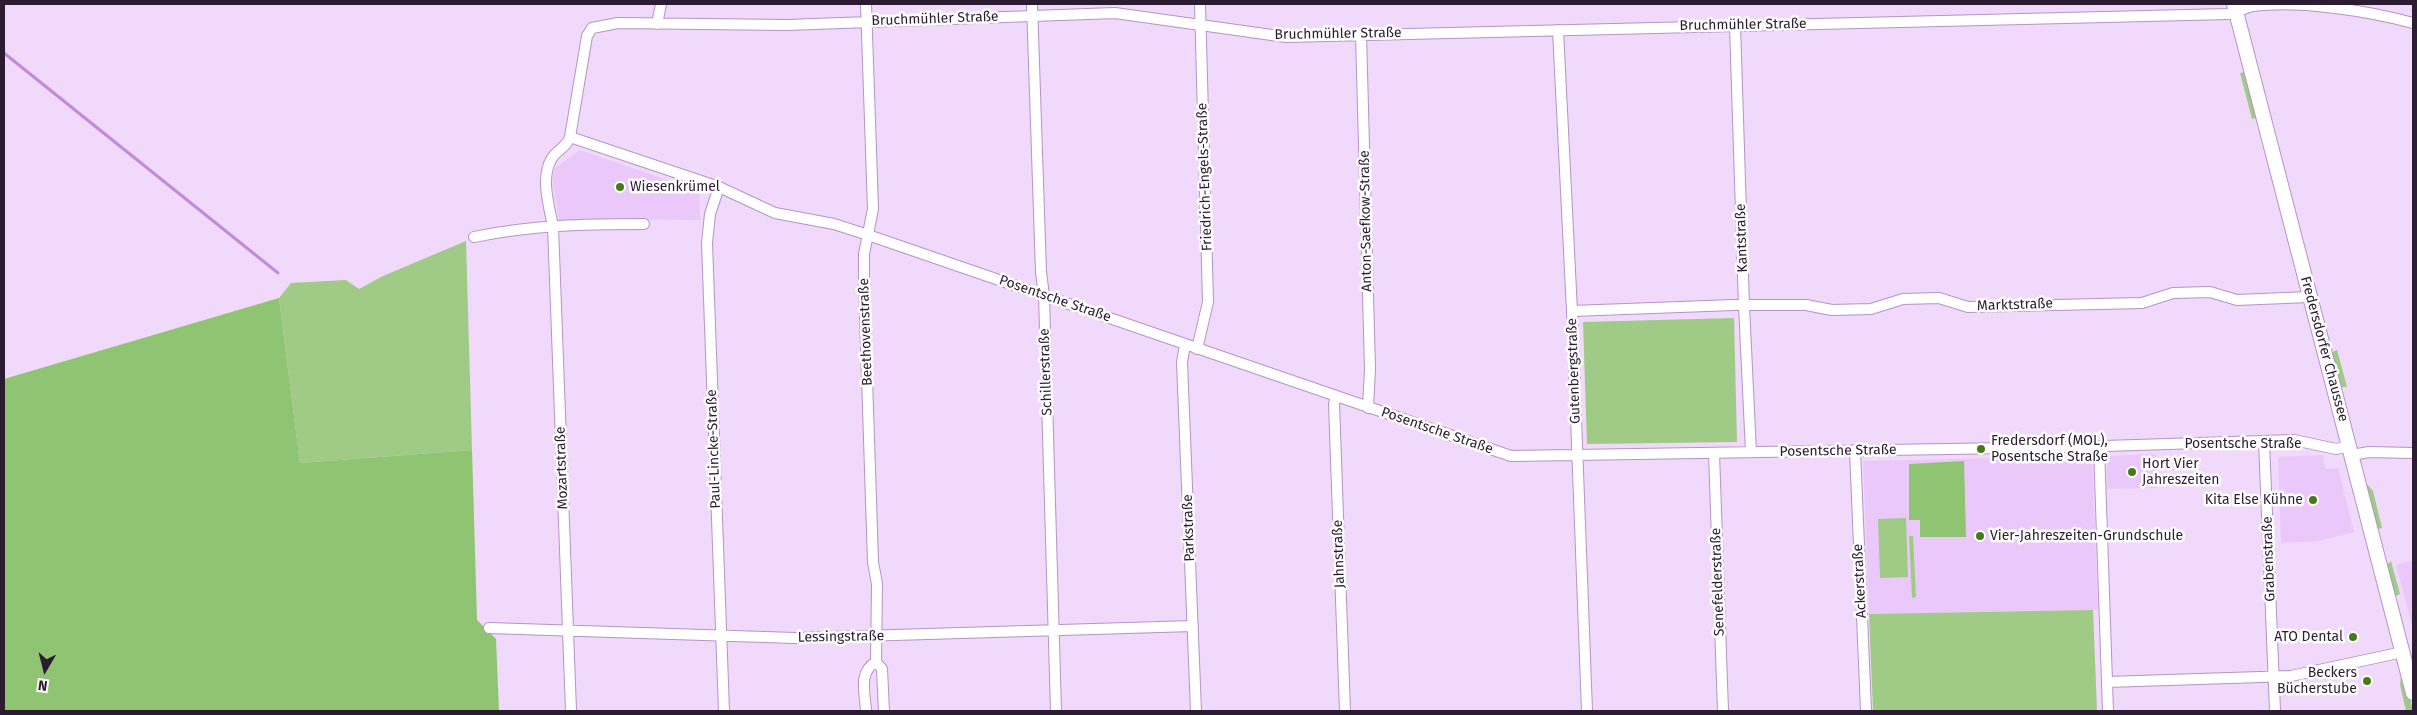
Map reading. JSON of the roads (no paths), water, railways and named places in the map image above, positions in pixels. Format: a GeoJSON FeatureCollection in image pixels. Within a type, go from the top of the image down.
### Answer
{"type":"FeatureCollection","features":[{"type":"Feature","properties":{"kind":"main road","name":"Fredersdorfer Chaussee"},"geometry":{"type":"LineString","coordinates":[[2235,8],[2413,694]]}},
{"type":"Feature","properties":{"kind":"street"},"geometry":{"type":"LineString","coordinates":[[658,24],[661,4]]}},
{"type":"Feature","properties":{"kind":"street","name":"Beethovenstraße"},"geometry":{"type":"LineString","coordinates":[[866,4],[873,209],[864,254],[864,285],[873,562],[877,584],[876,662],[882,670],[884,711]]}},
{"type":"Feature","properties":{"kind":"street","name":"Schillerstraße"},"geometry":{"type":"LineString","coordinates":[[1032,4],[1041,272],[1044,296],[1056,711]]}},
{"type":"Feature","properties":{"kind":"street","name":"Friedrich-Engels-Straße"},"geometry":{"type":"LineString","coordinates":[[1197,349],[1208,302],[1200,4]]}},
{"type":"Feature","properties":{"kind":"street","name":"Bruchmühler Straße"},"geometry":{"type":"LineString","coordinates":[[570,137],[587,36],[592,28],[618,23],[787,26],[867,21],[1115,13],[1286,37],[2228,14],[2235,8],[2293,4],[2366,12],[2413,22]]}},
{"type":"Feature","properties":{"kind":"street","name":"Kantstraße"},"geometry":{"type":"LineString","coordinates":[[1735,25],[1744,306],[1751,452]]}},
{"type":"Feature","properties":{"kind":"street","name":"Gutenbergstraße"},"geometry":{"type":"LineString","coordinates":[[1558,30],[1572,311],[1587,711]]}},
{"type":"Feature","properties":{"kind":"street","name":"Anton-Saefkow-Straße"},"geometry":{"type":"LineString","coordinates":[[1361,34],[1370,369],[1368,408]]}},
{"type":"Feature","properties":{"kind":"street"},"geometry":{"type":"LineString","coordinates":[[552,226],[548,199],[549,164],[553,156],[568,143],[570,137]]}},
{"type":"Feature","properties":{"kind":"street","name":"Posentsche Straße"},"geometry":{"type":"LineString","coordinates":[[570,137],[719,187],[776,213],[834,224],[868,235],[1512,456],[2099,446],[2294,440],[2369,452],[2413,453]]}},
{"type":"Feature","properties":{"kind":"street","name":"Paul-Lincke-Straße"},"geometry":{"type":"LineString","coordinates":[[719,187],[710,214],[707,243],[724,711]]}},
{"type":"Feature","properties":{"kind":"street"},"geometry":{"type":"LineString","coordinates":[[474,237],[504,231],[552,226],[644,224]]}},
{"type":"Feature","properties":{"kind":"street","name":"Mozartstraße"},"geometry":{"type":"LineString","coordinates":[[552,226],[571,711]]}},
{"type":"Feature","properties":{"kind":"street","name":"Marktstraße"},"geometry":{"type":"LineString","coordinates":[[1572,311],[1744,306],[1806,306],[1832,310],[1871,309],[1896,300],[1939,298],[1968,307],[2142,303],[2165,294],[2210,292],[2237,300],[2310,297]]}},
{"type":"Feature","properties":{"kind":"street","name":"Parkstraße"},"geometry":{"type":"LineString","coordinates":[[1185,345],[1182,362],[1196,711]]}},
{"type":"Feature","properties":{"kind":"street","name":"Jahnstraße"},"geometry":{"type":"LineString","coordinates":[[1336,396],[1334,404],[1345,711]]}},
{"type":"Feature","properties":{"kind":"street","name":"Grabenstraße"},"geometry":{"type":"LineString","coordinates":[[2264,441],[2275,711]]}},
{"type":"Feature","properties":{"kind":"street"},"geometry":{"type":"LineString","coordinates":[[2099,446],[2108,711]]}},
{"type":"Feature","properties":{"kind":"street","name":"Ackerstraße"},"geometry":{"type":"LineString","coordinates":[[1855,450],[1866,711]]}},
{"type":"Feature","properties":{"kind":"street","name":"Senefelderstraße"},"geometry":{"type":"LineString","coordinates":[[1714,453],[1723,711]]}},
{"type":"Feature","properties":{"kind":"street","name":"Lessingstraße"},"geometry":{"type":"LineString","coordinates":[[489,628],[795,638],[1193,626]]}},
{"type":"Feature","properties":{"kind":"street"},"geometry":{"type":"LineString","coordinates":[[2107,682],[2291,676],[2334,666],[2351,665],[2402,652]]}},
{"type":"Feature","properties":{"kind":"street"},"geometry":{"type":"LineString","coordinates":[[866,711],[864,674],[869,666],[876,662]]}},
{"type":"Feature","properties":{"kind":"waterway"},"geometry":{"type":"LineString","coordinates":[[4,53],[278,273]]}},
{"type":"Feature","properties":{"kind":"place","name":"Wiesenkrümel"},"geometry":{"type":"Point","coordinates":[620,187]}},
{"type":"Feature","properties":{"kind":"place","name":"Fredersdorf (MOL), Posentsche Straße"},"geometry":{"type":"Point","coordinates":[1981,449]}},
{"type":"Feature","properties":{"kind":"place","name":"Hort Vier Jahreszeiten"},"geometry":{"type":"Point","coordinates":[2132,472]}},
{"type":"Feature","properties":{"kind":"place","name":"Kita Else Kühne"},"geometry":{"type":"Point","coordinates":[2313,500]}},
{"type":"Feature","properties":{"kind":"place","name":"Vier-Jahreszeiten-Grundschule"},"geometry":{"type":"Point","coordinates":[1980,536]}},
{"type":"Feature","properties":{"kind":"place","name":"ATO Dental"},"geometry":{"type":"Point","coordinates":[2353,637]}},
{"type":"Feature","properties":{"kind":"place","name":"Beckers Bücherstube"},"geometry":{"type":"Point","coordinates":[2367,681]}}]}
